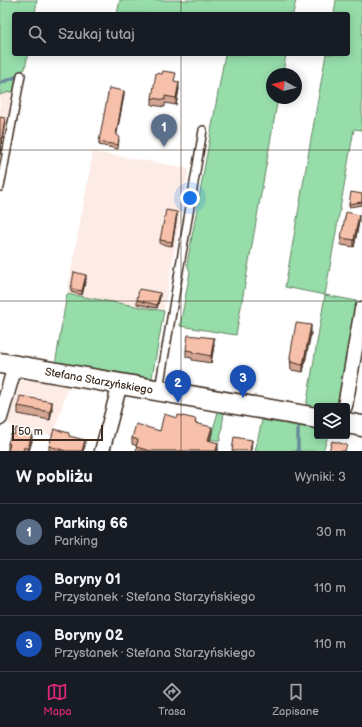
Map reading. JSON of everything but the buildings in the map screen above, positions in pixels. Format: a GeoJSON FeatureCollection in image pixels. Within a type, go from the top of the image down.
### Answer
{"type":"FeatureCollection","features":[{"type":"Feature","properties":{"kind":"street"},"geometry":{"type":"LineString","coordinates":[[346,403],[362,309]]}},
{"type":"Feature","properties":{"kind":"street","name":"Stefana Starzyńskiego"},"geometry":{"type":"LineString","coordinates":[[8,364],[314,417]]}},
{"type":"Feature","properties":{"kind":"street"},"geometry":{"type":"LineString","coordinates":[[0,418],[8,364]]}},
{"type":"Feature","properties":{"kind":"street"},"geometry":{"type":"LineString","coordinates":[[102,451],[120,384]]}},
{"type":"Feature","properties":{"kind":"street"},"geometry":{"type":"LineString","coordinates":[[350,424],[362,426]]}},
{"type":"Feature","properties":{"kind":"lane"},"geometry":{"type":"LineString","coordinates":[[0,187],[21,75]]}},
{"type":"Feature","properties":{"kind":"lane"},"geometry":{"type":"LineString","coordinates":[[158,391],[202,130]]}},
{"type":"Feature","properties":{"kind":"shaded area"},"geometry":{"type":"Polygon","coordinates":[[[13,91],[0,159],[0,95],[13,91]]]}},
{"type":"Feature","properties":{"kind":"shaded area"},"geometry":{"type":"Polygon","coordinates":[[[93,152],[189,168],[164,311],[67,294],[93,152]]]}},
{"type":"Feature","properties":{"kind":"shaded area"},"geometry":{"type":"Polygon","coordinates":[[[21,378],[68,387],[53,436],[7,424],[21,378]]]}},
{"type":"Feature","properties":{"kind":"green space"},"geometry":{"type":"Polygon","coordinates":[[[0,0],[37,0],[35,12],[12,12],[12,56],[28,56],[25,69],[19,72],[16,90],[0,95],[0,0]]]}},
{"type":"Feature","properties":{"kind":"green space"},"geometry":{"type":"Polygon","coordinates":[[[120,0],[296,0],[293,12],[117,12],[120,0]]]}},
{"type":"Feature","properties":{"kind":"green space"},"geometry":{"type":"Polygon","coordinates":[[[336,0],[362,0],[362,130],[354,129],[325,295],[285,287],[326,56],[350,56],[350,12],[334,12],[336,0]]]}},
{"type":"Feature","properties":{"kind":"green space"},"geometry":{"type":"Polygon","coordinates":[[[225,56],[286,56],[284,68],[266,68],[266,104],[277,104],[236,335],[180,326],[190,272],[187,264],[225,56]]]}},
{"type":"Feature","properties":{"kind":"green space"},"geometry":{"type":"Polygon","coordinates":[[[67,294],[164,311],[151,383],[55,365],[67,294]]]}},
{"type":"Feature","properties":{"kind":"green space"},"geometry":{"type":"Polygon","coordinates":[[[325,295],[357,301],[340,403],[314,403],[314,408],[306,407],[325,295]]]}},
{"type":"Feature","properties":{"kind":"green space"},"geometry":{"type":"Polygon","coordinates":[[[218,412],[224,413],[220,441],[210,439],[218,412]]]}},
{"type":"Feature","properties":{"kind":"green space"},"geometry":{"type":"Polygon","coordinates":[[[262,420],[314,429],[314,439],[327,439],[323,451],[255,451],[262,420]]]}},
{"type":"Feature","properties":{"kind":"waterway"},"geometry":{"type":"LineString","coordinates":[[0,83],[16,77]]}},
{"type":"Feature","properties":{"kind":"waterway"},"geometry":{"type":"LineString","coordinates":[[298,428],[298,451]]}},
{"type":"Feature","properties":{"kind":"place","name":"Parking 66"},"geometry":{"type":"Point","coordinates":[164,147]}},
{"type":"Feature","properties":{"kind":"place","name":"Boryny 02"},"geometry":{"type":"Point","coordinates":[243,398]}},
{"type":"Feature","properties":{"kind":"place","name":"Boryny 01"},"geometry":{"type":"Point","coordinates":[178,403]}}]}
